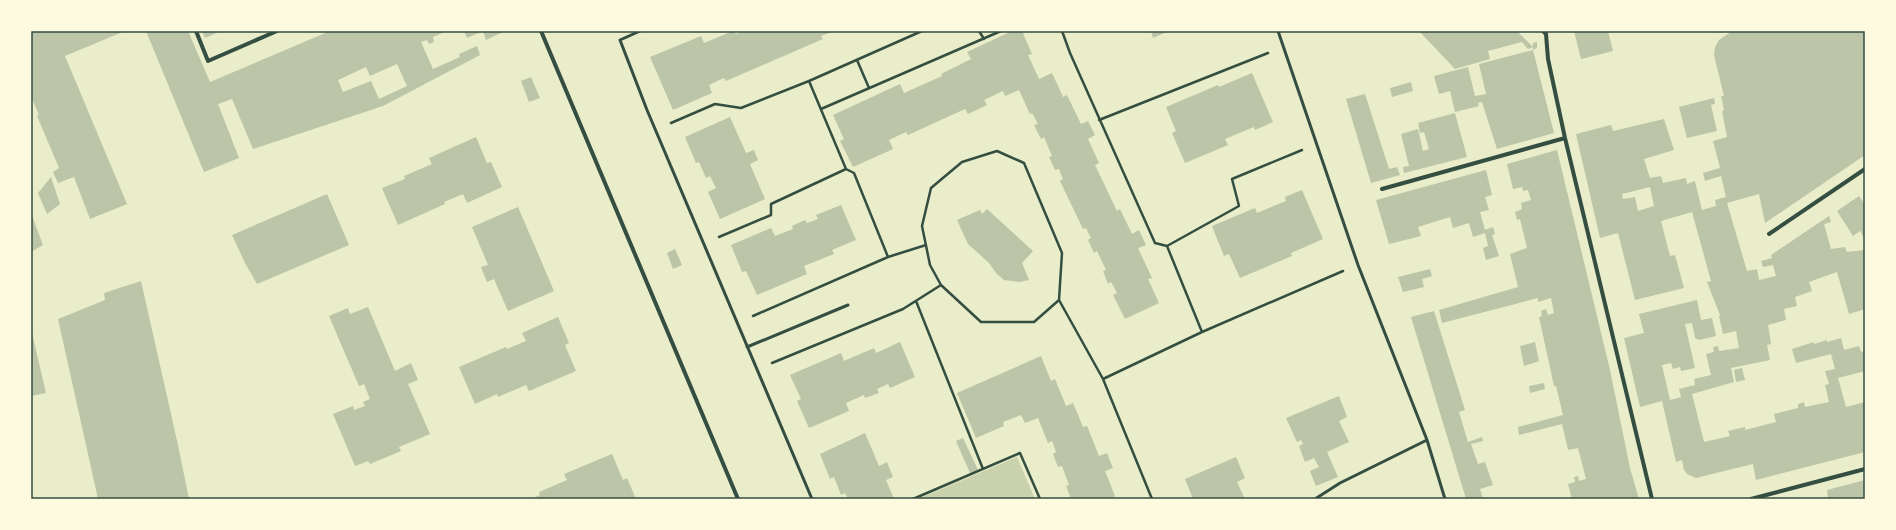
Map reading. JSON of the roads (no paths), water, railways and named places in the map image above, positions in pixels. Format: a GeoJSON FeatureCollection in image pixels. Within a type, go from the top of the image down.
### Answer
{"type":"FeatureCollection","features":[{"type":"Feature","properties":{"kind":"street"},"geometry":{"type":"LineString","coordinates":[[196,31],[208,61],[277,31]]}},
{"type":"Feature","properties":{"kind":"street"},"geometry":{"type":"LineString","coordinates":[[541,31],[738,499]]}},
{"type":"Feature","properties":{"kind":"street"},"geometry":{"type":"LineString","coordinates":[[1543,31],[1546,34],[1548,60],[1565,138],[1652,499]]}},
{"type":"Feature","properties":{"kind":"street"},"geometry":{"type":"LineString","coordinates":[[1382,189],[1565,138]]}},
{"type":"Feature","properties":{"kind":"street"},"geometry":{"type":"LineString","coordinates":[[1769,234],[1865,169]]}},
{"type":"Feature","properties":{"kind":"street"},"geometry":{"type":"LineString","coordinates":[[1750,499],[1865,469]]}},
{"type":"Feature","properties":{"kind":"lane"},"geometry":{"type":"LineString","coordinates":[[640,31],[620,40],[656,130],[812,499]]}},
{"type":"Feature","properties":{"kind":"lane"},"geometry":{"type":"LineString","coordinates":[[1278,31],[1358,265],[1427,440],[1445,499]]}},
{"type":"Feature","properties":{"kind":"lane"},"geometry":{"type":"LineString","coordinates":[[748,347],[848,305]]}},
{"type":"Feature","properties":{"kind":"lane"},"geometry":{"type":"LineString","coordinates":[[1315,499],[1340,483],[1427,440]]}}]}
